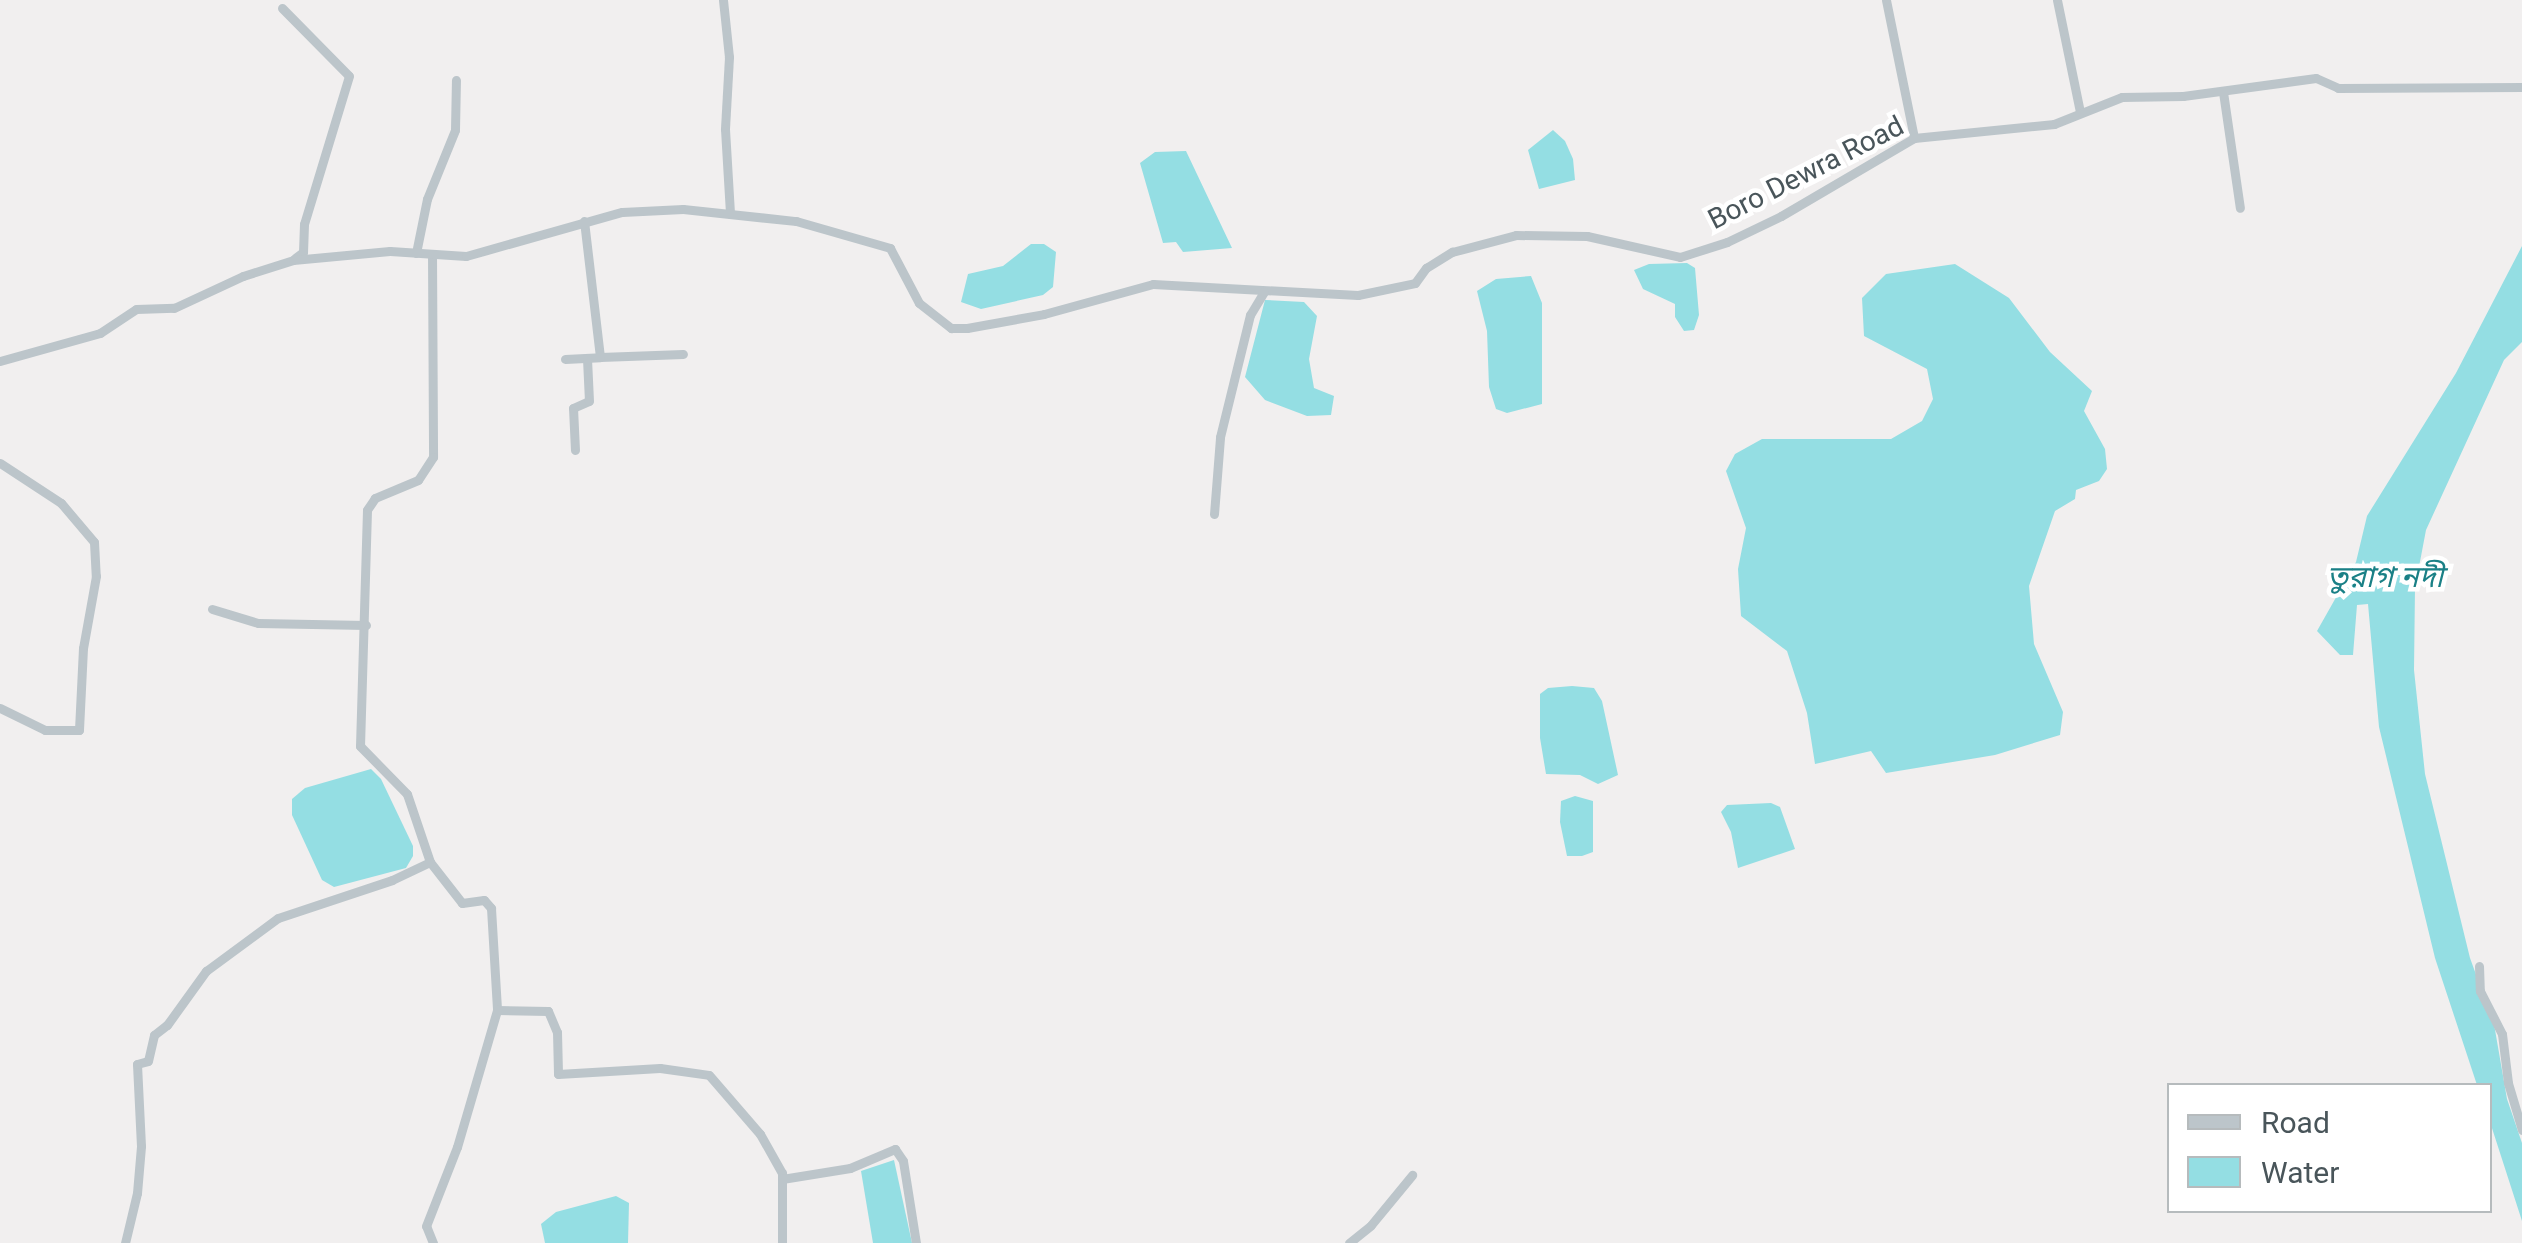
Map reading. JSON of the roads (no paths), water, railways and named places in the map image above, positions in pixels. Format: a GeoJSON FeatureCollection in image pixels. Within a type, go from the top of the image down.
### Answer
{"type":"FeatureCollection","features":[{"type":"Feature","properties":{"kind":"street"},"geometry":{"type":"LineString","coordinates":[[723,0],[729,57],[725,129],[730,214]]}},
{"type":"Feature","properties":{"kind":"street"},"geometry":{"type":"LineString","coordinates":[[1886,0],[1914,138]]}},
{"type":"Feature","properties":{"kind":"street"},"geometry":{"type":"LineString","coordinates":[[2058,0],[2080,112]]}},
{"type":"Feature","properties":{"kind":"street"},"geometry":{"type":"LineString","coordinates":[[282,8],[349,76],[304,224],[303,252],[292,260]]}},
{"type":"Feature","properties":{"kind":"street","name":"Boro Dewra Road"},"geometry":{"type":"LineString","coordinates":[[0,361],[100,332],[136,310],[174,308],[243,276],[292,260],[390,251],[482,252],[622,212],[684,209],[796,221],[890,248],[920,302],[951,328],[1044,314],[1153,284],[1358,294],[1416,284],[1426,268],[1452,252],[1516,235],[1586,236],[1680,257],[1727,242],[1781,216],[1914,138],[2054,124],[2122,96],[2223,92],[2316,78],[2338,88],[2522,87]]}},
{"type":"Feature","properties":{"kind":"street"},"geometry":{"type":"LineString","coordinates":[[416,253],[427,200],[455,130],[456,80]]}},
{"type":"Feature","properties":{"kind":"street"},"geometry":{"type":"LineString","coordinates":[[2223,92],[2240,208]]}},
{"type":"Feature","properties":{"kind":"street"},"geometry":{"type":"LineString","coordinates":[[584,221],[600,357]]}},
{"type":"Feature","properties":{"kind":"street"},"geometry":{"type":"LineString","coordinates":[[432,254],[432,457],[418,480],[369,504],[364,526],[366,625],[360,746],[407,794],[430,862],[462,903],[484,900],[491,908],[496,1010],[457,1147],[426,1226],[433,1243]]}},
{"type":"Feature","properties":{"kind":"street"},"geometry":{"type":"LineString","coordinates":[[1214,514],[1220,438],[1250,315],[1264,292]]}},
{"type":"Feature","properties":{"kind":"street"},"geometry":{"type":"LineString","coordinates":[[565,359],[683,354]]}},
{"type":"Feature","properties":{"kind":"street"},"geometry":{"type":"LineString","coordinates":[[575,450],[573,408],[589,401],[587,358]]}},
{"type":"Feature","properties":{"kind":"street"},"geometry":{"type":"LineString","coordinates":[[0,463],[61,503],[94,542],[96,576],[84,637],[78,730],[45,730],[0,708]]}},
{"type":"Feature","properties":{"kind":"street"},"geometry":{"type":"LineString","coordinates":[[212,610],[258,623],[366,625]]}},
{"type":"Feature","properties":{"kind":"street"},"geometry":{"type":"LineString","coordinates":[[126,1243],[138,1193],[138,1064],[148,1061],[154,1034],[167,1024],[206,971],[278,918],[392,880],[430,862]]}},
{"type":"Feature","properties":{"kind":"street"},"geometry":{"type":"LineString","coordinates":[[2480,966],[2480,991],[2502,1034],[2508,1084],[2522,1130]]}},
{"type":"Feature","properties":{"kind":"street"},"geometry":{"type":"LineString","coordinates":[[496,1010],[548,1011],[557,1032],[558,1074],[660,1068],[709,1075],[760,1134],[782,1179],[782,1243]]}},
{"type":"Feature","properties":{"kind":"street"},"geometry":{"type":"LineString","coordinates":[[782,1179],[850,1168],[895,1149],[903,1162],[916,1243]]}},
{"type":"Feature","properties":{"kind":"street"},"geometry":{"type":"LineString","coordinates":[[1349,1243],[1392,1203],[1412,1175]]}},
{"type":"Feature","properties":{"kind":"water"},"geometry":{"type":"Polygon","coordinates":[[[1553,130],[1565,141],[1573,159],[1575,180],[1539,189],[1528,150],[1553,130]]]}},
{"type":"Feature","properties":{"kind":"water"},"geometry":{"type":"Polygon","coordinates":[[[1186,151],[1232,248],[1183,252],[1176,242],[1163,243],[1140,163],[1155,152],[1186,151]]]}},
{"type":"Feature","properties":{"kind":"water"},"geometry":{"type":"Polygon","coordinates":[[[1031,244],[1044,244],[1056,252],[1053,287],[1043,295],[981,309],[961,302],[968,274],[1003,266],[1031,244]]]}},
{"type":"Feature","properties":{"kind":"water","name":"তুরাগ নদী"},"geometry":{"type":"Polygon","coordinates":[[[2522,246],[2522,342],[2504,360],[2426,530],[2415,588],[2414,670],[2425,774],[2470,958],[2494,1024],[2507,1099],[2522,1143],[2522,1221],[2492,1128],[2492,1083],[2476,1083],[2435,958],[2379,727],[2368,604],[2357,605],[2353,655],[2340,655],[2317,631],[2356,562],[2367,516],[2456,373],[2522,246]]]}},
{"type":"Feature","properties":{"kind":"water"},"geometry":{"type":"Polygon","coordinates":[[[1687,263],[1695,268],[1699,315],[1694,330],[1684,331],[1675,317],[1675,304],[1643,289],[1634,270],[1649,264],[1687,263]]]}},
{"type":"Feature","properties":{"kind":"water"},"geometry":{"type":"Polygon","coordinates":[[[1955,264],[2009,298],[2050,352],[2092,391],[2084,411],[2105,449],[2107,469],[2099,481],[2076,490],[2075,499],[2055,511],[2029,586],[2034,644],[2063,712],[2060,735],[1995,755],[1886,773],[1871,751],[1815,764],[1807,713],[1787,651],[1741,616],[1738,569],[1746,528],[1726,471],[1735,454],[1762,439],[1891,439],[1922,421],[1933,399],[1927,369],[1864,336],[1862,298],[1886,274],[1955,264]]]}},
{"type":"Feature","properties":{"kind":"water"},"geometry":{"type":"Polygon","coordinates":[[[1531,276],[1542,303],[1542,404],[1507,413],[1496,409],[1489,387],[1487,331],[1477,291],[1496,279],[1531,276]]]}},
{"type":"Feature","properties":{"kind":"water"},"geometry":{"type":"Polygon","coordinates":[[[1265,300],[1304,302],[1317,316],[1309,359],[1314,388],[1334,396],[1331,415],[1307,416],[1265,400],[1245,377],[1265,300]]]}},
{"type":"Feature","properties":{"kind":"water"},"geometry":{"type":"Polygon","coordinates":[[[1548,688],[1594,688],[1602,701],[1618,775],[1598,784],[1580,775],[1546,774],[1540,738],[1540,694],[1548,688]]]}},
{"type":"Feature","properties":{"kind":"water"},"geometry":{"type":"Polygon","coordinates":[[[371,769],[381,779],[413,846],[413,856],[406,868],[334,887],[322,880],[292,815],[292,799],[305,788],[371,769]]]}},
{"type":"Feature","properties":{"kind":"water"},"geometry":{"type":"Polygon","coordinates":[[[1575,796],[1593,801],[1593,852],[1567,856],[1560,822],[1561,801],[1575,796]]]}},
{"type":"Feature","properties":{"kind":"water"},"geometry":{"type":"Polygon","coordinates":[[[1771,803],[1780,807],[1795,849],[1738,868],[1731,832],[1721,812],[1727,805],[1771,803]]]}},
{"type":"Feature","properties":{"kind":"water"},"geometry":{"type":"Polygon","coordinates":[[[894,1160],[912,1243],[873,1243],[861,1171],[894,1160]]]}},
{"type":"Feature","properties":{"kind":"water"},"geometry":{"type":"Polygon","coordinates":[[[616,1196],[629,1203],[628,1243],[545,1243],[541,1224],[556,1212],[616,1196]]]}}]}
